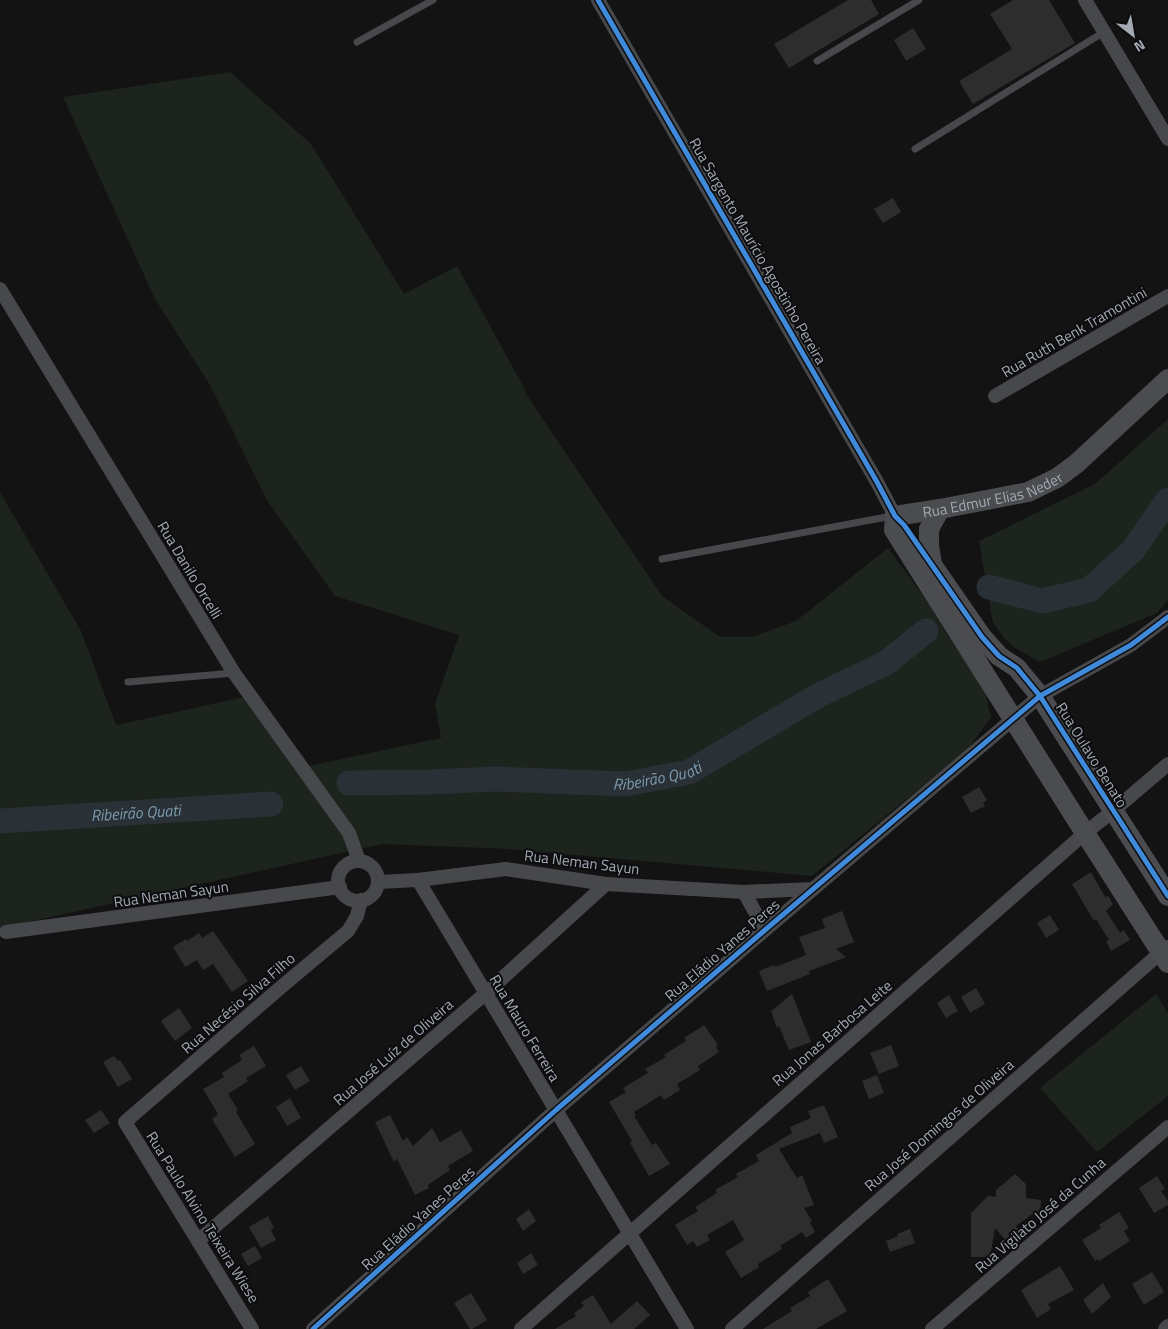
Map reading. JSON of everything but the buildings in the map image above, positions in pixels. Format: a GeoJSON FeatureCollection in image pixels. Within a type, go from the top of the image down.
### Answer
{"type":"FeatureCollection","features":[{"type":"Feature","properties":{"kind":"street","name":"Rua Sargento Maurício Agostinho Pereira"},"geometry":{"type":"LineString","coordinates":[[598,0],[895,516]]}},
{"type":"Feature","properties":{"kind":"street"},"geometry":{"type":"LineString","coordinates":[[1085,0],[1168,139]]}},
{"type":"Feature","properties":{"kind":"street","name":"Rua Danilo Orcelli"},"geometry":{"type":"LineString","coordinates":[[0,289],[234,673],[349,833],[359,861]]}},
{"type":"Feature","properties":{"kind":"street","name":"Rua Ruth Benk Tramontini"},"geometry":{"type":"LineString","coordinates":[[995,396],[1168,296]]}},
{"type":"Feature","properties":{"kind":"street","name":"Rua Edmur Elias Neder"},"geometry":{"type":"LineString","coordinates":[[895,516],[940,510],[1028,492],[1057,478],[1076,464],[1168,379]]}},
{"type":"Feature","properties":{"kind":"street"},"geometry":{"type":"LineString","coordinates":[[932,565],[929,529],[940,510]]}},
{"type":"Feature","properties":{"kind":"street","name":"Rua Oulavo Benato"},"geometry":{"type":"LineString","coordinates":[[895,516],[904,525],[982,636],[999,656],[1017,668],[1040,696],[1168,896]]}},
{"type":"Feature","properties":{"kind":"street"},"geometry":{"type":"LineString","coordinates":[[895,516],[894,530],[1085,834],[1166,954]]}},
{"type":"Feature","properties":{"kind":"street","name":"Rua Eládio Yanes Peres"},"geometry":{"type":"LineString","coordinates":[[313,1329],[556,1110],[1040,696],[1131,645],[1168,617]]}},
{"type":"Feature","properties":{"kind":"street","name":"Rua Jonas Barbosa Leite"},"geometry":{"type":"LineString","coordinates":[[521,1329],[1085,834],[1168,764]]}},
{"type":"Feature","properties":{"kind":"street"},"geometry":{"type":"LineString","coordinates":[[359,861],[371,866],[375,870],[378,882],[374,893],[370,897],[362,900],[353,900],[342,893],[340,875],[347,865],[359,861]]}},
{"type":"Feature","properties":{"kind":"street","name":"Rua Neman Sayun"},"geometry":{"type":"LineString","coordinates":[[418,880],[506,869],[606,884],[744,892],[813,889]]}},
{"type":"Feature","properties":{"kind":"street"},"geometry":{"type":"LineString","coordinates":[[378,882],[418,880]]}},
{"type":"Feature","properties":{"kind":"street","name":"Rua Mauro Ferreira"},"geometry":{"type":"LineString","coordinates":[[418,880],[687,1329]]}},
{"type":"Feature","properties":{"kind":"street","name":"Rua José Luíz de Oliveira"},"geometry":{"type":"LineString","coordinates":[[198,1241],[486,993],[606,884]]}},
{"type":"Feature","properties":{"kind":"street","name":"Rua Neman Sayun"},"geometry":{"type":"LineString","coordinates":[[6,932],[340,887]]}},
{"type":"Feature","properties":{"kind":"street"},"geometry":{"type":"LineString","coordinates":[[744,892],[765,930]]}},
{"type":"Feature","properties":{"kind":"street","name":"Rua Necésio Silva Filho"},"geometry":{"type":"LineString","coordinates":[[125,1122],[348,931],[357,916],[362,900]]}},
{"type":"Feature","properties":{"kind":"street","name":"Rua José Domingos de Oliveira"},"geometry":{"type":"LineString","coordinates":[[732,1329],[1166,954]]}},
{"type":"Feature","properties":{"kind":"street","name":"Rua Paulo Alvino Teixeira Wiese"},"geometry":{"type":"LineString","coordinates":[[125,1122],[252,1329]]}},
{"type":"Feature","properties":{"kind":"street","name":"Rua Vigilato José da Cunha"},"geometry":{"type":"LineString","coordinates":[[932,1329],[1168,1127]]}},
{"type":"Feature","properties":{"kind":"street"},"geometry":{"type":"LineString","coordinates":[[1165,1329],[1168,1326]]}},
{"type":"Feature","properties":{"kind":"lane"},"geometry":{"type":"LineString","coordinates":[[357,42],[432,0]]}},
{"type":"Feature","properties":{"kind":"lane"},"geometry":{"type":"LineString","coordinates":[[818,61],[919,0]]}},
{"type":"Feature","properties":{"kind":"lane"},"geometry":{"type":"LineString","coordinates":[[915,148],[1104,32]]}},
{"type":"Feature","properties":{"kind":"lane","name":"Rua Edmur Elias Neder"},"geometry":{"type":"LineString","coordinates":[[662,559],[895,516]]}},
{"type":"Feature","properties":{"kind":"lane"},"geometry":{"type":"LineString","coordinates":[[128,682],[234,673]]}},
{"type":"Feature","properties":{"kind":"shaded area"},"geometry":{"type":"Polygon","coordinates":[[[230,72],[311,144],[404,294],[457,266],[528,395],[522,388],[662,596],[720,637],[752,637],[796,621],[888,548],[930,605],[945,631],[984,687],[991,717],[968,749],[812,876],[508,849],[382,844],[0,928],[0,492],[81,631],[116,725],[254,695],[294,769],[441,738],[435,704],[459,635],[335,596],[268,502],[210,385],[155,299],[63,97],[230,72]]]}},
{"type":"Feature","properties":{"kind":"shaded area"},"geometry":{"type":"Polygon","coordinates":[[[1168,419],[1168,600],[1157,613],[1040,662],[1015,648],[1005,639],[993,623],[979,541],[1095,484],[1168,419]]]}},
{"type":"Feature","properties":{"kind":"shaded area"},"geometry":{"type":"Polygon","coordinates":[[[1156,994],[1168,1013],[1168,1096],[1097,1152],[1040,1088],[1156,994]]]}},
{"type":"Feature","properties":{"kind":"waterway","name":"Ribeirão Quati"},"geometry":{"type":"LineString","coordinates":[[989,587],[1042,601],[1089,590],[1133,550],[1168,500]]}},
{"type":"Feature","properties":{"kind":"waterway","name":"Ribeirão Quati"},"geometry":{"type":"LineString","coordinates":[[349,783],[495,779],[626,784],[689,772],[819,695],[886,663],[926,631]]}},
{"type":"Feature","properties":{"kind":"waterway","name":"Ribeirão Quati"},"geometry":{"type":"LineString","coordinates":[[0,821],[271,804]]}},
{"type":"Feature","properties":{"kind":"cycle path"},"geometry":{"type":"LineString","coordinates":[[598,0],[895,516],[904,525],[982,637],[999,656],[1017,668],[1040,696],[1168,896]]}},
{"type":"Feature","properties":{"kind":"cycle path"},"geometry":{"type":"LineString","coordinates":[[313,1329],[556,1110],[1040,696],[1131,645],[1168,617]]}}]}
